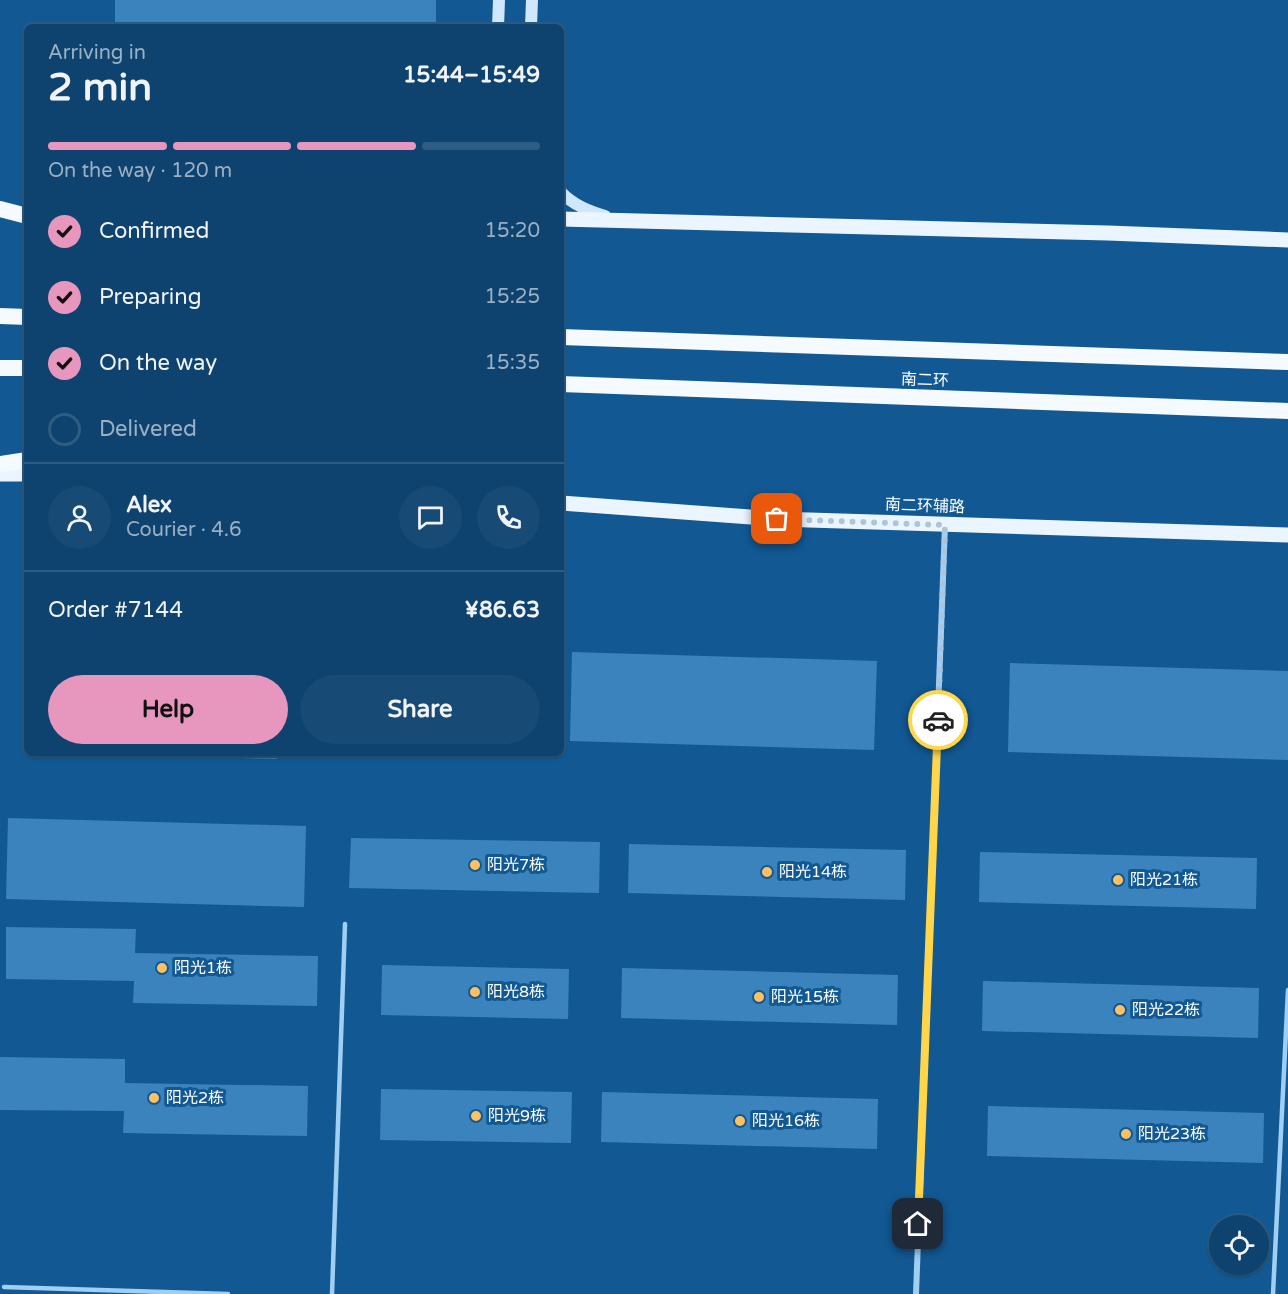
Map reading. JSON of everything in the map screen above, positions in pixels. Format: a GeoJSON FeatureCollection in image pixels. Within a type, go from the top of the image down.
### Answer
{"type":"FeatureCollection","features":[{"type":"Feature","properties":{"kind":"highway"},"geometry":{"type":"LineString","coordinates":[[0,208],[24,215]]}},
{"type":"Feature","properties":{"kind":"highway"},"geometry":{"type":"LineString","coordinates":[[0,316],[24,317]]}},
{"type":"Feature","properties":{"kind":"highway","name":"南二环"},"geometry":{"type":"LineString","coordinates":[[564,336],[1288,362]]}},
{"type":"Feature","properties":{"kind":"highway"},"geometry":{"type":"LineString","coordinates":[[0,368],[24,368]]}},
{"type":"Feature","properties":{"kind":"highway","name":"南二环"},"geometry":{"type":"LineString","coordinates":[[564,384],[1288,411]]}},
{"type":"Feature","properties":{"kind":"highway"},"geometry":{"type":"LineString","coordinates":[[0,464],[24,460]]}},
{"type":"Feature","properties":{"kind":"main road"},"geometry":{"type":"LineString","coordinates":[[498,24],[499,0]]}},
{"type":"Feature","properties":{"kind":"main road"},"geometry":{"type":"LineString","coordinates":[[531,24],[532,0]]}},
{"type":"Feature","properties":{"kind":"main road"},"geometry":{"type":"LineString","coordinates":[[564,196],[588,211],[621,220]]}},
{"type":"Feature","properties":{"kind":"main road"},"geometry":{"type":"LineString","coordinates":[[0,208],[24,207]]}},
{"type":"Feature","properties":{"kind":"main road"},"geometry":{"type":"LineString","coordinates":[[564,219],[1288,240]]}},
{"type":"Feature","properties":{"kind":"main road"},"geometry":{"type":"LineString","coordinates":[[0,474],[24,474]]}},
{"type":"Feature","properties":{"kind":"main road","name":"南二环辅路"},"geometry":{"type":"LineString","coordinates":[[564,503],[777,519],[1288,535]]}},
{"type":"Feature","properties":{"kind":"street"},"geometry":{"type":"LineString","coordinates":[[916,1294],[945,525]]}},
{"type":"Feature","properties":{"kind":"lane"},"geometry":{"type":"LineString","coordinates":[[332,1294],[345,924]]}},
{"type":"Feature","properties":{"kind":"lane"},"geometry":{"type":"LineString","coordinates":[[1273,1294],[1288,990]]}},
{"type":"Feature","properties":{"kind":"lane"},"geometry":{"type":"LineString","coordinates":[[4,1287],[228,1294]]}},
{"type":"Feature","properties":{"kind":"building"},"geometry":{"type":"Polygon","coordinates":[[[115,0],[436,0],[436,24],[115,24],[115,0]]]}},
{"type":"Feature","properties":{"kind":"building"},"geometry":{"type":"Polygon","coordinates":[[[572,652],[877,661],[874,750],[570,741],[572,652]]]}},
{"type":"Feature","properties":{"kind":"building"},"geometry":{"type":"Polygon","coordinates":[[[1010,663],[1288,671],[1288,760],[1008,752],[1010,663]]]}},
{"type":"Feature","properties":{"kind":"building"},"geometry":{"type":"Polygon","coordinates":[[[164,756],[277,756],[277,759],[164,756]]]}},
{"type":"Feature","properties":{"kind":"building"},"geometry":{"type":"Polygon","coordinates":[[[8,818],[306,826],[304,907],[6,899],[8,818]]]}},
{"type":"Feature","properties":{"kind":"building","name":"阳光7栋"},"geometry":{"type":"Polygon","coordinates":[[[351,838],[600,842],[599,893],[349,888],[351,838]]]}},
{"type":"Feature","properties":{"kind":"building","name":"阳光14栋"},"geometry":{"type":"Polygon","coordinates":[[[629,844],[906,850],[905,900],[628,893],[629,844]]]}},
{"type":"Feature","properties":{"kind":"building","name":"阳光21栋"},"geometry":{"type":"Polygon","coordinates":[[[980,852],[1257,858],[1256,909],[979,902],[980,852]]]}},
{"type":"Feature","properties":{"kind":"building","name":"阳光1栋"},"geometry":{"type":"Polygon","coordinates":[[[6,927],[136,929],[135,953],[318,956],[317,1006],[133,1003],[134,981],[6,979],[6,927]]]}},
{"type":"Feature","properties":{"kind":"building","name":"阳光8栋"},"geometry":{"type":"Polygon","coordinates":[[[382,965],[569,969],[568,1019],[381,1015],[382,965]]]}},
{"type":"Feature","properties":{"kind":"building","name":"阳光15栋"},"geometry":{"type":"Polygon","coordinates":[[[622,968],[898,975],[897,1025],[621,1018],[622,968]]]}},
{"type":"Feature","properties":{"kind":"building","name":"阳光22栋"},"geometry":{"type":"Polygon","coordinates":[[[983,981],[1259,988],[1258,1038],[982,1031],[983,981]]]}},
{"type":"Feature","properties":{"kind":"building","name":"阳光2栋"},"geometry":{"type":"Polygon","coordinates":[[[0,1057],[125,1059],[125,1083],[308,1086],[307,1136],[123,1133],[124,1111],[0,1110],[0,1057]]]}},
{"type":"Feature","properties":{"kind":"building","name":"阳光9栋"},"geometry":{"type":"Polygon","coordinates":[[[381,1089],[572,1092],[571,1143],[380,1140],[381,1089]]]}},
{"type":"Feature","properties":{"kind":"building","name":"阳光16栋"},"geometry":{"type":"Polygon","coordinates":[[[602,1092],[878,1099],[877,1149],[601,1142],[602,1092]]]}},
{"type":"Feature","properties":{"kind":"building","name":"阳光23栋"},"geometry":{"type":"Polygon","coordinates":[[[988,1106],[1264,1113],[1263,1163],[987,1156],[988,1106]]]}},
{"type":"Feature","properties":{"kind":"way so far"},"geometry":{"type":"LineString","coordinates":[[777,519],[945,525],[938,720]]}},
{"type":"Feature","properties":{"kind":"place","name":"阳光7栋"},"geometry":{"type":"Point","coordinates":[475,865]}},
{"type":"Feature","properties":{"kind":"place","name":"阳光14栋"},"geometry":{"type":"Point","coordinates":[767,872]}},
{"type":"Feature","properties":{"kind":"place","name":"阳光21栋"},"geometry":{"type":"Point","coordinates":[1118,880]}},
{"type":"Feature","properties":{"kind":"place","name":"阳光1栋"},"geometry":{"type":"Point","coordinates":[162,968]}},
{"type":"Feature","properties":{"kind":"place","name":"阳光8栋"},"geometry":{"type":"Point","coordinates":[475,992]}},
{"type":"Feature","properties":{"kind":"place","name":"阳光15栋"},"geometry":{"type":"Point","coordinates":[759,997]}},
{"type":"Feature","properties":{"kind":"place","name":"阳光22栋"},"geometry":{"type":"Point","coordinates":[1120,1010]}},
{"type":"Feature","properties":{"kind":"place","name":"阳光2栋"},"geometry":{"type":"Point","coordinates":[154,1098]}},
{"type":"Feature","properties":{"kind":"place","name":"阳光9栋"},"geometry":{"type":"Point","coordinates":[476,1116]}},
{"type":"Feature","properties":{"kind":"place","name":"阳光16栋"},"geometry":{"type":"Point","coordinates":[740,1121]}},
{"type":"Feature","properties":{"kind":"place","name":"阳光23栋"},"geometry":{"type":"Point","coordinates":[1126,1134]}},
{"type":"Feature","properties":{"kind":"route"},"geometry":{"type":"LineString","coordinates":[[918,1224],[938,720]]}}]}
